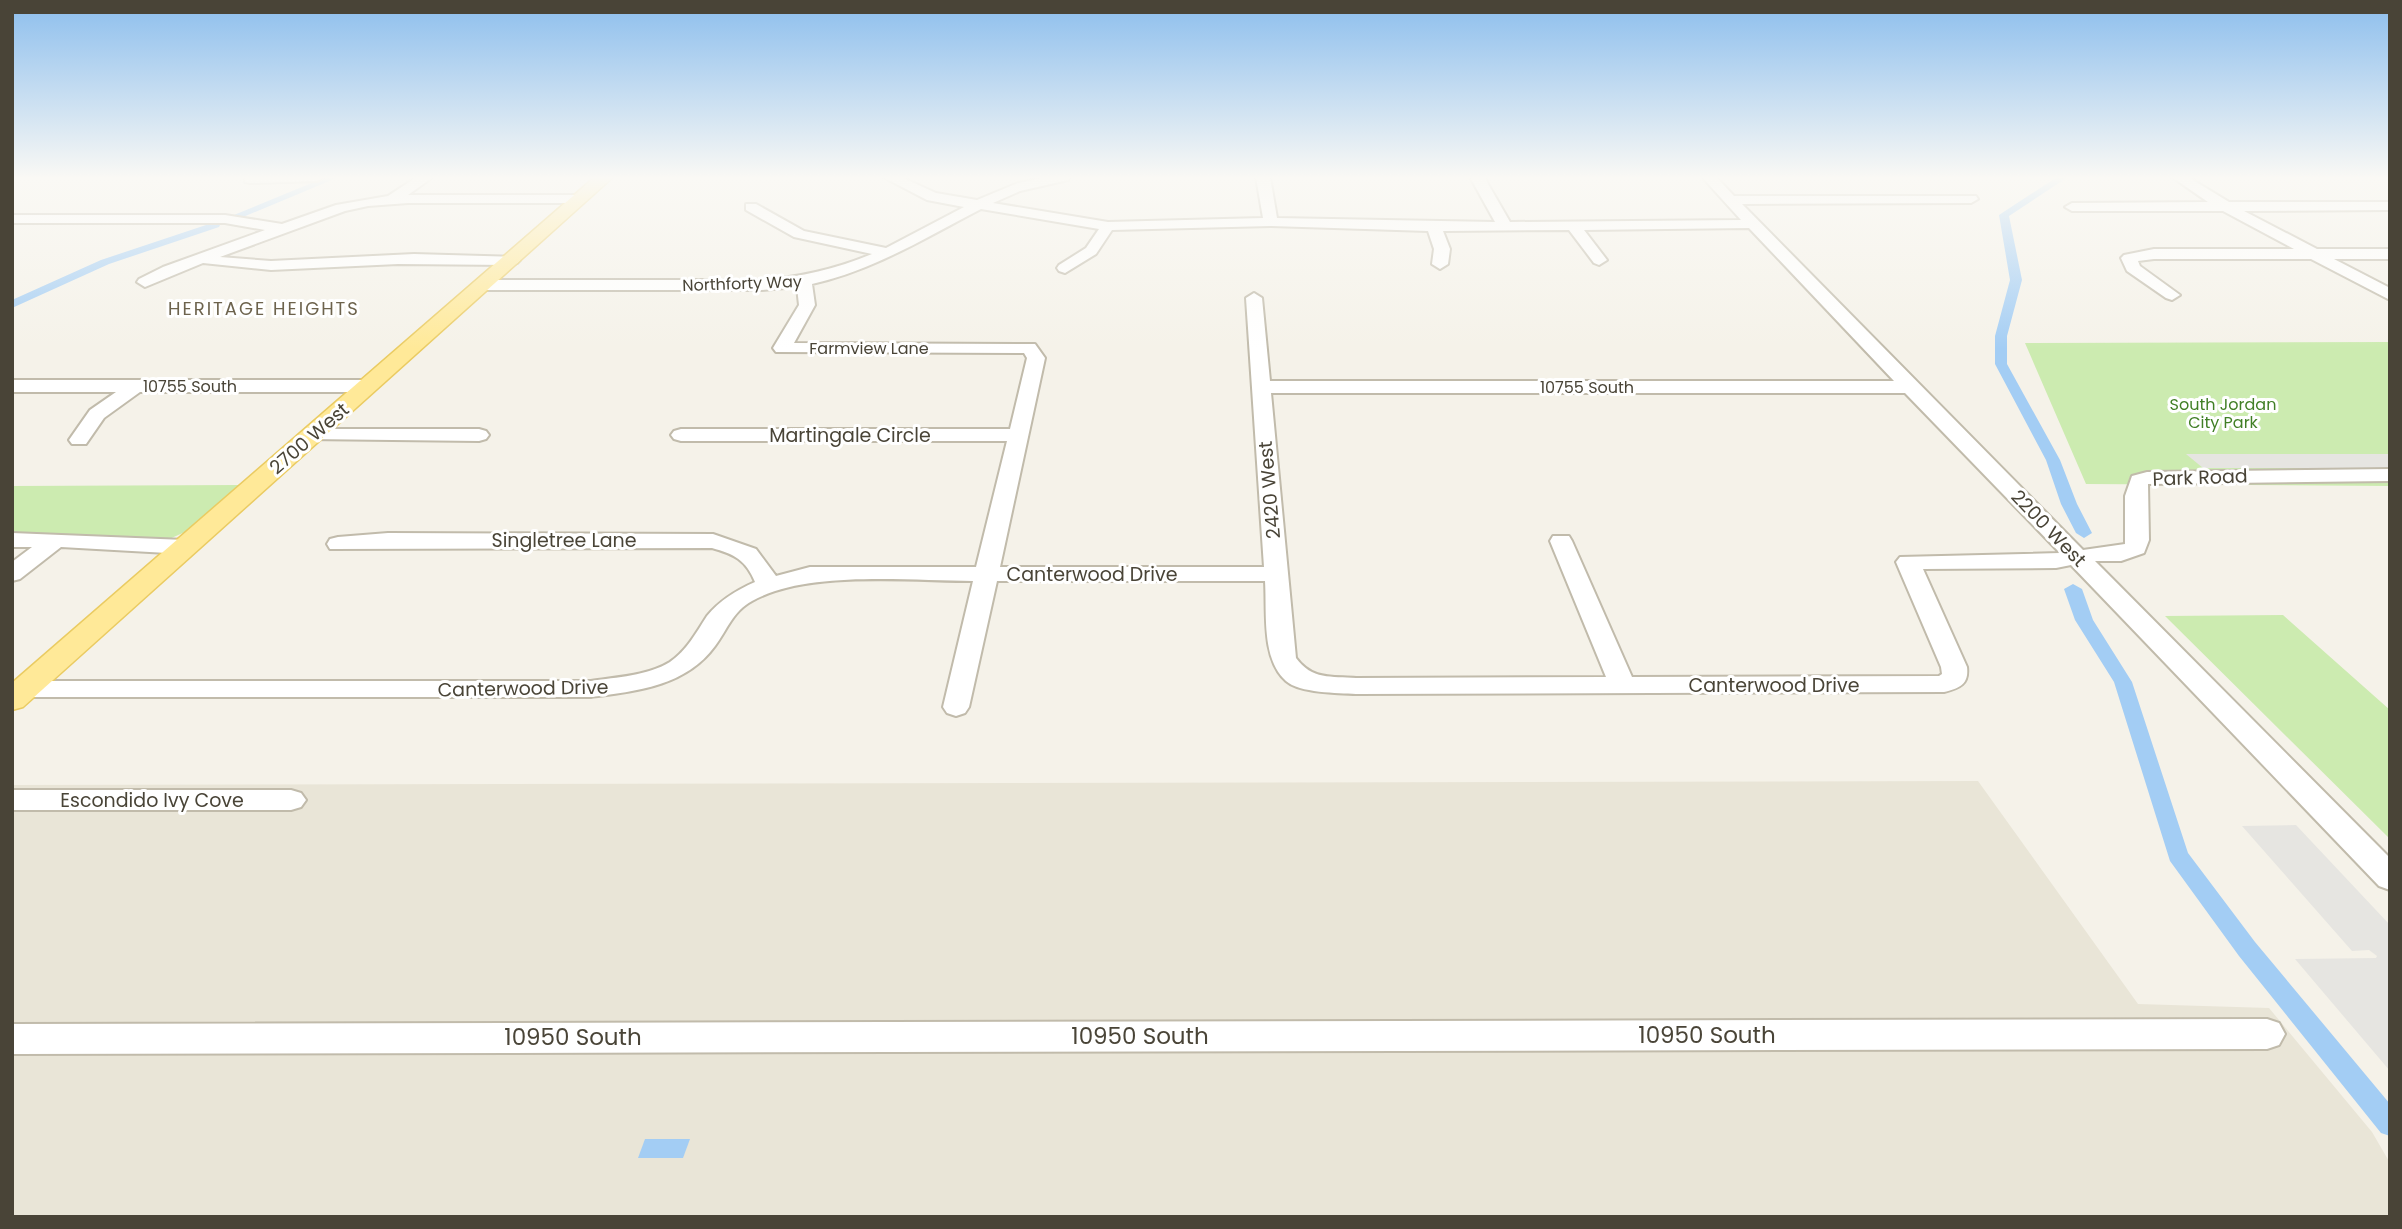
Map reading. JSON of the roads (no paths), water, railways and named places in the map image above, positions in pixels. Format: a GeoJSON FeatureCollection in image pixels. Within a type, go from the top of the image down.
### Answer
{"type":"FeatureCollection","features":[{"type":"Feature","properties":{"kind":"main road","name":"2700 West"},"geometry":{"type":"LineString","coordinates":[[18,695],[541,234]]}},
{"type":"Feature","properties":{"kind":"street"},"geometry":{"type":"LineString","coordinates":[[145,282],[201,258],[268,234]]}},
{"type":"Feature","properties":{"kind":"street"},"geometry":{"type":"LineString","coordinates":[[801,234],[888,253]]}},
{"type":"Feature","properties":{"kind":"street","name":"Northforty Way"},"geometry":{"type":"LineString","coordinates":[[482,285],[762,285],[804,282],[855,269],[924,234]]}},
{"type":"Feature","properties":{"kind":"street"},"geometry":{"type":"LineString","coordinates":[[1065,268],[1091,251],[1102,234]]}},
{"type":"Feature","properties":{"kind":"street"},"geometry":{"type":"LineString","coordinates":[[1437,234],[1442,249],[1440,264]]}},
{"type":"Feature","properties":{"kind":"street"},"geometry":{"type":"LineString","coordinates":[[1580,234],[1599,260]]}},
{"type":"Feature","properties":{"kind":"street","name":"2200 West"},"geometry":{"type":"LineString","coordinates":[[1764,234],[2390,878]]}},
{"type":"Feature","properties":{"kind":"street"},"geometry":{"type":"LineString","coordinates":[[2277,234],[2390,295]]}},
{"type":"Feature","properties":{"kind":"street"},"geometry":{"type":"LineString","coordinates":[[2172,295],[2133,268],[2129,258],[2154,254],[2390,254]]}},
{"type":"Feature","properties":{"kind":"street"},"geometry":{"type":"LineString","coordinates":[[201,258],[236,264],[330,264],[386,259],[512,260]]}},
{"type":"Feature","properties":{"kind":"street","name":"Farmview Lane"},"geometry":{"type":"LineString","coordinates":[[804,282],[807,305],[782,348],[1029,348],[1036,358],[1018,435]]}},
{"type":"Feature","properties":{"kind":"street","name":"2420 West"},"geometry":{"type":"LineString","coordinates":[[1254,298],[1283,659],[1296,677]]}},
{"type":"Feature","properties":{"kind":"street","name":"10755 South"},"geometry":{"type":"LineString","coordinates":[[12,386],[369,386]]}},
{"type":"Feature","properties":{"kind":"street"},"geometry":{"type":"LineString","coordinates":[[79,440],[97,414],[136,386]]}},
{"type":"Feature","properties":{"kind":"street","name":"10755 South"},"geometry":{"type":"LineString","coordinates":[[1261,387],[1912,387]]}},
{"type":"Feature","properties":{"kind":"street"},"geometry":{"type":"LineString","coordinates":[[313,435],[479,435]]}},
{"type":"Feature","properties":{"kind":"street","name":"Martingale Circle"},"geometry":{"type":"LineString","coordinates":[[681,435],[1018,435]]}},
{"type":"Feature","properties":{"kind":"street"},"geometry":{"type":"LineString","coordinates":[[956,707],[1018,435]]}},
{"type":"Feature","properties":{"kind":"street","name":"Park Road"},"geometry":{"type":"LineString","coordinates":[[2078,557],[2121,554],[2136,548],[2139,535],[2135,489],[2139,480],[2154,476],[2390,475]]}},
{"type":"Feature","properties":{"kind":"street"},"geometry":{"type":"LineString","coordinates":[[12,540],[185,547]]}},
{"type":"Feature","properties":{"kind":"street"},"geometry":{"type":"LineString","coordinates":[[12,574],[55,540]]}},
{"type":"Feature","properties":{"kind":"street","name":"Singletree Lane"},"geometry":{"type":"LineString","coordinates":[[338,544],[388,540],[713,541],[745,550],[760,562],[768,585]]}},
{"type":"Feature","properties":{"kind":"street"},"geometry":{"type":"LineString","coordinates":[[1561,541],[1623,685]]}},
{"type":"Feature","properties":{"kind":"street","name":"Canterwood Drive"},"geometry":{"type":"LineString","coordinates":[[1296,677],[1316,683],[1356,686],[1944,684],[1955,678],[1954,667],[1908,562],[2056,561],[2078,557]]}},
{"type":"Feature","properties":{"kind":"street","name":"Canterwood Drive"},"geometry":{"type":"LineString","coordinates":[[18,695],[603,688],[642,682],[678,668],[705,643],[718,619],[741,597],[768,585],[810,574],[1276,574]]}},
{"type":"Feature","properties":{"kind":"street","name":"Escondido Ivy Cove"},"geometry":{"type":"LineString","coordinates":[[12,800],[291,800]]}},
{"type":"Feature","properties":{"kind":"street","name":"10950 South"},"geometry":{"type":"LineString","coordinates":[[12,1039],[2267,1034]]}},
{"type":"Feature","properties":{"kind":"water"},"geometry":{"type":"Polygon","coordinates":[[[645,1139],[690,1139],[683,1158],[638,1158],[645,1139]]]}},
{"type":"Feature","properties":{"kind":"waterway"},"geometry":{"type":"LineString","coordinates":[[12,305],[105,262],[187,234]]}},
{"type":"Feature","properties":{"kind":"waterway"},"geometry":{"type":"LineString","coordinates":[[2008,234],[2016,280],[2001,336],[2001,364],[2053,460],[2069,504],[2084,533]]}},
{"type":"Feature","properties":{"kind":"waterway"},"geometry":{"type":"LineString","coordinates":[[2073,589],[2084,620],[2123,682],[2157,782],[2178,855],[2247,949],[2390,1124]]}},
{"type":"Feature","properties":{"kind":"district","name":"HERITAGE HEIGHTS"},"geometry":{"type":"Point","coordinates":[264,309]}},
{"type":"Feature","properties":{"kind":"park label","name":"South Jordan City Park"},"geometry":{"type":"Point","coordinates":[2223,413]}}]}
